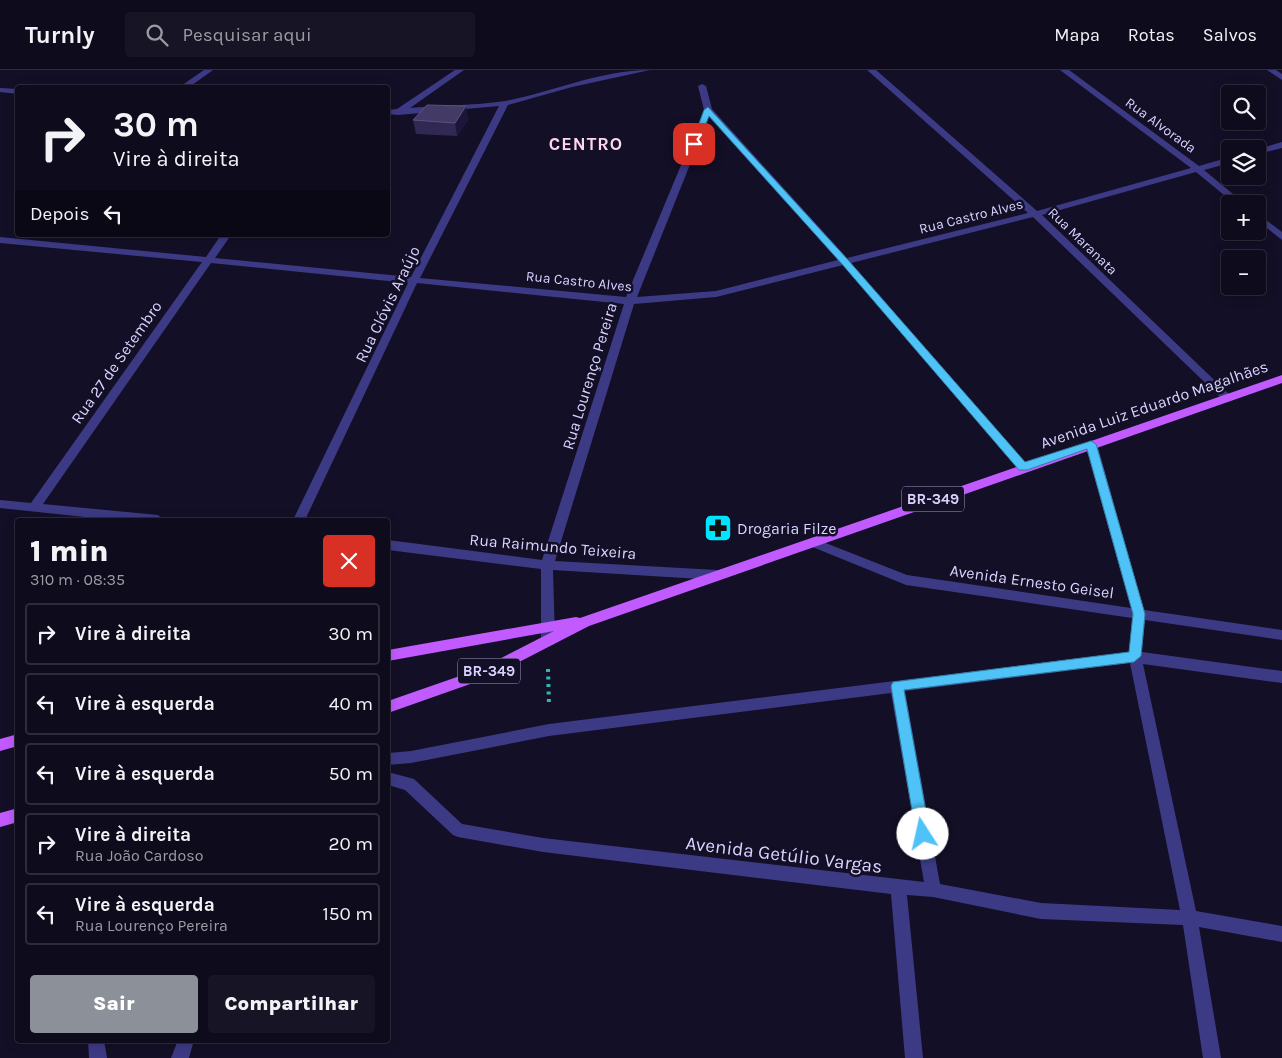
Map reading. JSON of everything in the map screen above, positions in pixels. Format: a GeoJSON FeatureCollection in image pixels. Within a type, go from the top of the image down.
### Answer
{"type":"FeatureCollection","features":[{"type":"Feature","properties":{"kind":"main road","name":"Avenida Luiz Eduardo Magalhães"},"geometry":{"type":"LineString","coordinates":[[390,706],[485,673],[584,622],[814,543],[1226,396],[1282,379]]}},
{"type":"Feature","properties":{"kind":"main road","name":"Avenida Luiz Eduardo Magalhães"},"geometry":{"type":"LineString","coordinates":[[390,655],[548,626],[584,622]]}},
{"type":"Feature","properties":{"kind":"main road"},"geometry":{"type":"LineString","coordinates":[[0,745],[15,741]]}},
{"type":"Feature","properties":{"kind":"main road"},"geometry":{"type":"LineString","coordinates":[[0,820],[15,815]]}},
{"type":"Feature","properties":{"kind":"street"},"geometry":{"type":"LineString","coordinates":[[186,85],[209,70]]}},
{"type":"Feature","properties":{"kind":"street"},"geometry":{"type":"LineString","coordinates":[[392,112],[460,70]]}},
{"type":"Feature","properties":{"kind":"street"},"geometry":{"type":"LineString","coordinates":[[392,112],[505,103],[571,84],[646,70]]}},
{"type":"Feature","properties":{"kind":"street","name":"Rua Maranata"},"geometry":{"type":"LineString","coordinates":[[871,70],[1035,214],[1226,396]]}},
{"type":"Feature","properties":{"kind":"street","name":"Rua Alvorada"},"geometry":{"type":"LineString","coordinates":[[1064,70],[1198,169],[1230,195]]}},
{"type":"Feature","properties":{"kind":"street"},"geometry":{"type":"LineString","coordinates":[[1271,70],[1282,78]]}},
{"type":"Feature","properties":{"kind":"street"},"geometry":{"type":"LineString","coordinates":[[702,86],[708,110],[845,262],[1023,467]]}},
{"type":"Feature","properties":{"kind":"street"},"geometry":{"type":"LineString","coordinates":[[0,90],[15,92]]}},
{"type":"Feature","properties":{"kind":"street","name":"Rua Clóvis Araújo"},"geometry":{"type":"LineString","coordinates":[[300,518],[414,280],[505,103]]}},
{"type":"Feature","properties":{"kind":"street","name":"Rua Lourenço Pereira"},"geometry":{"type":"LineString","coordinates":[[548,641],[547,566],[630,301],[708,110]]}},
{"type":"Feature","properties":{"kind":"street"},"geometry":{"type":"LineString","coordinates":[[1266,150],[1282,145]]}},
{"type":"Feature","properties":{"kind":"street","name":"Rua Castro Alves"},"geometry":{"type":"LineString","coordinates":[[0,240],[630,301],[716,294],[1035,214],[1221,163]]}},
{"type":"Feature","properties":{"kind":"street"},"geometry":{"type":"LineString","coordinates":[[1266,224],[1282,237]]}},
{"type":"Feature","properties":{"kind":"street","name":"Rua 27 de Setembro"},"geometry":{"type":"LineString","coordinates":[[34,508],[205,261],[224,237]]}},
{"type":"Feature","properties":{"kind":"street"},"geometry":{"type":"LineString","coordinates":[[1091,444],[1139,614],[1134,656],[1190,918],[1212,1058]]}},
{"type":"Feature","properties":{"kind":"street"},"geometry":{"type":"LineString","coordinates":[[0,504],[137,518]]}},
{"type":"Feature","properties":{"kind":"street","name":"Avenida Ernesto Geisel"},"geometry":{"type":"LineString","coordinates":[[814,543],[906,580],[1282,635]]}},
{"type":"Feature","properties":{"kind":"street","name":"Rua Raimundo Teixeira"},"geometry":{"type":"LineString","coordinates":[[390,545],[547,566],[717,575]]}},
{"type":"Feature","properties":{"kind":"street"},"geometry":{"type":"LineString","coordinates":[[390,759],[411,757],[549,730],[1134,656],[1282,677]]}},
{"type":"Feature","properties":{"kind":"street"},"geometry":{"type":"LineString","coordinates":[[897,686],[932,890]]}},
{"type":"Feature","properties":{"kind":"street","name":"Avenida Getúlio Vargas"},"geometry":{"type":"LineString","coordinates":[[390,779],[409,784],[458,830],[543,845],[898,888],[932,890],[1041,911],[1190,918],[1282,934]]}},
{"type":"Feature","properties":{"kind":"street"},"geometry":{"type":"LineString","coordinates":[[898,888],[914,1058]]}},
{"type":"Feature","properties":{"kind":"street"},"geometry":{"type":"LineString","coordinates":[[96,1043],[98,1058]]}},
{"type":"Feature","properties":{"kind":"street"},"geometry":{"type":"LineString","coordinates":[[180,1058],[185,1043]]}},
{"type":"Feature","properties":{"kind":"path"},"geometry":{"type":"LineString","coordinates":[[548,641],[549,730]]}},
{"type":"Feature","properties":{"kind":"building"},"geometry":{"type":"Polygon","coordinates":[[[427,105],[466,106],[455,123],[413,120],[427,105]]]}},
{"type":"Feature","properties":{"kind":"place","name":"Drogaria Filze"},"geometry":{"type":"Point","coordinates":[718,528]}},
{"type":"Feature","properties":{"kind":"district","name":"CENTRO"},"geometry":{"type":"Point","coordinates":[586,144]}},
{"type":"Feature","properties":{"kind":"route"},"geometry":{"type":"LineString","coordinates":[[694,144],[708,110],[845,262],[1023,467],[1091,444],[1139,614],[1134,656],[897,686],[923,834]]}}]}
